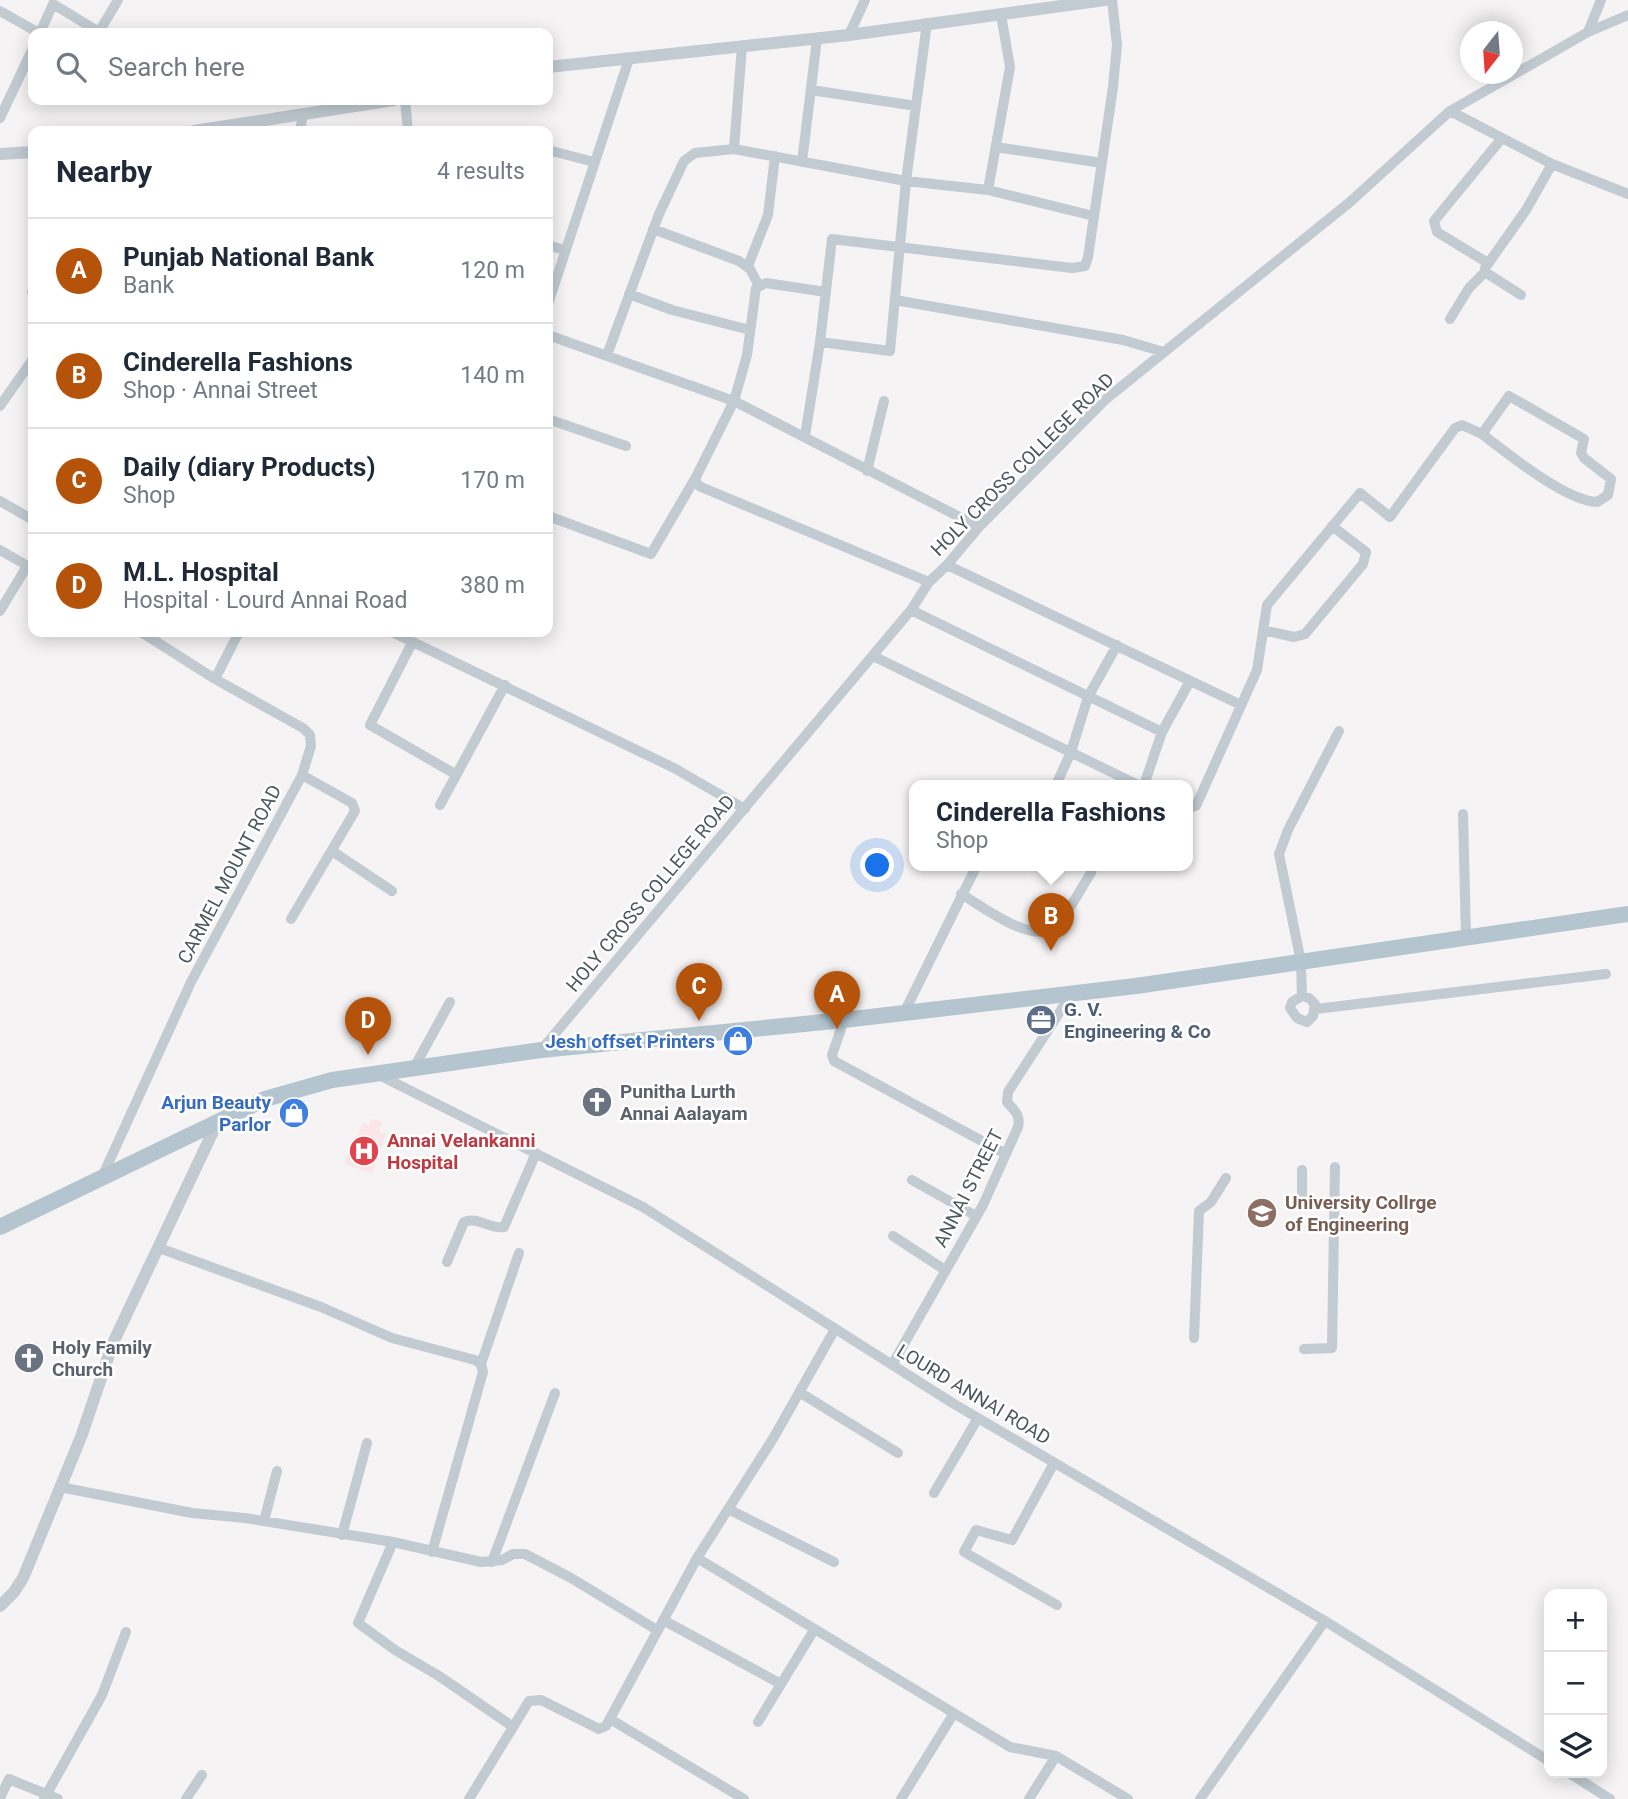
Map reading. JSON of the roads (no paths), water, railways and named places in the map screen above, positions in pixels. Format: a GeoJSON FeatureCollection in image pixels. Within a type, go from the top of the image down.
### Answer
{"type":"FeatureCollection","features":[{"type":"Feature","properties":{"kind":"main road"},"geometry":{"type":"LineString","coordinates":[[0,1227],[265,1099],[332,1080],[541,1050],[844,1020],[1072,993],[1628,914]]}},
{"type":"Feature","properties":{"kind":"street"},"geometry":{"type":"LineString","coordinates":[[101,28],[118,0]]}},
{"type":"Feature","properties":{"kind":"street"},"geometry":{"type":"LineString","coordinates":[[849,35],[865,0]]}},
{"type":"Feature","properties":{"kind":"street"},"geometry":{"type":"LineString","coordinates":[[553,67],[817,39],[1105,0]]}},
{"type":"Feature","properties":{"kind":"street"},"geometry":{"type":"LineString","coordinates":[[805,436],[832,239],[1077,268],[1086,263],[1117,45],[1112,0]]}},
{"type":"Feature","properties":{"kind":"street"},"geometry":{"type":"LineString","coordinates":[[1588,32],[1601,0]]}},
{"type":"Feature","properties":{"kind":"street"},"geometry":{"type":"LineString","coordinates":[[42,28],[50,2],[92,28]]}},
{"type":"Feature","properties":{"kind":"street"},"geometry":{"type":"LineString","coordinates":[[0,11],[31,28]]}},
{"type":"Feature","properties":{"kind":"street"},"geometry":{"type":"LineString","coordinates":[[988,190],[1010,67],[1001,15]]}},
{"type":"Feature","properties":{"kind":"street","name":"HOLY CROSS COLLEGE ROAD"},"geometry":{"type":"LineString","coordinates":[[541,1050],[873,656],[911,610],[929,582],[979,527],[1106,400],[1350,202],[1450,111],[1588,32],[1628,15]]}},
{"type":"Feature","properties":{"kind":"street"},"geometry":{"type":"LineString","coordinates":[[820,342],[890,351],[906,181],[927,23]]}},
{"type":"Feature","properties":{"kind":"street"},"geometry":{"type":"LineString","coordinates":[[802,162],[817,39]]}},
{"type":"Feature","properties":{"kind":"street"},"geometry":{"type":"LineString","coordinates":[[733,149],[742,47]]}},
{"type":"Feature","properties":{"kind":"street"},"geometry":{"type":"LineString","coordinates":[[0,118],[28,59]]}},
{"type":"Feature","properties":{"kind":"street"},"geometry":{"type":"LineString","coordinates":[[553,287],[629,59]]}},
{"type":"Feature","properties":{"kind":"street"},"geometry":{"type":"LineString","coordinates":[[811,90],[916,106]]}},
{"type":"Feature","properties":{"kind":"street"},"geometry":{"type":"LineString","coordinates":[[226,126],[362,105]]}},
{"type":"Feature","properties":{"kind":"street"},"geometry":{"type":"LineString","coordinates":[[405,105],[408,126]]}},
{"type":"Feature","properties":{"kind":"street"},"geometry":{"type":"LineString","coordinates":[[1450,111],[1552,164],[1628,194]]}},
{"type":"Feature","properties":{"kind":"street"},"geometry":{"type":"LineString","coordinates":[[301,126],[303,114]]}},
{"type":"Feature","properties":{"kind":"street"},"geometry":{"type":"LineString","coordinates":[[1502,138],[1434,221],[1437,232],[1521,295]]}},
{"type":"Feature","properties":{"kind":"street"},"geometry":{"type":"LineString","coordinates":[[996,146],[1102,163]]}},
{"type":"Feature","properties":{"kind":"street"},"geometry":{"type":"LineString","coordinates":[[607,355],[653,229],[684,161],[695,153],[733,149],[906,181],[988,190],[1094,216]]}},
{"type":"Feature","properties":{"kind":"street"},"geometry":{"type":"LineString","coordinates":[[553,151],[594,162]]}},
{"type":"Feature","properties":{"kind":"street"},"geometry":{"type":"LineString","coordinates":[[0,154],[28,152]]}},
{"type":"Feature","properties":{"kind":"street"},"geometry":{"type":"LineString","coordinates":[[748,266],[768,215],[775,156]]}},
{"type":"Feature","properties":{"kind":"street"},"geometry":{"type":"LineString","coordinates":[[1450,319],[1469,288],[1526,210],[1552,164]]}},
{"type":"Feature","properties":{"kind":"street"},"geometry":{"type":"LineString","coordinates":[[653,229],[739,261],[748,266],[759,286]]}},
{"type":"Feature","properties":{"kind":"street"},"geometry":{"type":"LineString","coordinates":[[553,247],[564,250]]}},
{"type":"Feature","properties":{"kind":"street"},"geometry":{"type":"LineString","coordinates":[[553,518],[651,554],[698,472],[734,401],[747,355],[755,292],[759,286],[766,283],[825,292]]}},
{"type":"Feature","properties":{"kind":"street"},"geometry":{"type":"LineString","coordinates":[[629,294],[672,310],[750,330]]}},
{"type":"Feature","properties":{"kind":"street"},"geometry":{"type":"LineString","coordinates":[[895,300],[1123,340],[1164,352]]}},
{"type":"Feature","properties":{"kind":"street"},"geometry":{"type":"LineString","coordinates":[[553,337],[734,401],[979,527]]}},
{"type":"Feature","properties":{"kind":"street"},"geometry":{"type":"LineString","coordinates":[[0,406],[28,366]]}},
{"type":"Feature","properties":{"kind":"street"},"geometry":{"type":"LineString","coordinates":[[1193,807],[1196,806],[1257,670],[1267,605],[1360,493],[1390,517],[1455,428],[1462,425],[1482,434],[1530,470],[1579,498],[1597,502],[1608,495],[1611,479],[1584,458],[1581,453],[1584,439],[1509,397],[1482,434]]}},
{"type":"Feature","properties":{"kind":"street"},"geometry":{"type":"LineString","coordinates":[[867,471],[884,401]]}},
{"type":"Feature","properties":{"kind":"street"},"geometry":{"type":"LineString","coordinates":[[553,421],[626,446]]}},
{"type":"Feature","properties":{"kind":"street"},"geometry":{"type":"LineString","coordinates":[[698,472],[696,483],[701,487],[929,582]]}},
{"type":"Feature","properties":{"kind":"street"},"geometry":{"type":"LineString","coordinates":[[0,501],[28,517]]}},
{"type":"Feature","properties":{"kind":"street"},"geometry":{"type":"LineString","coordinates":[[1263,631],[1294,637],[1305,634],[1363,564],[1366,552],[1332,526]]}},
{"type":"Feature","properties":{"kind":"street"},"geometry":{"type":"LineString","coordinates":[[0,550],[28,567]]}},
{"type":"Feature","properties":{"kind":"street"},"geometry":{"type":"LineString","coordinates":[[947,565],[1241,705]]}},
{"type":"Feature","properties":{"kind":"street"},"geometry":{"type":"LineString","coordinates":[[0,611],[28,571]]}},
{"type":"Feature","properties":{"kind":"street"},"geometry":{"type":"LineString","coordinates":[[911,610],[1162,732]]}},
{"type":"Feature","properties":{"kind":"street"},"geometry":{"type":"LineString","coordinates":[[149,637],[215,679],[236,637]]}},
{"type":"Feature","properties":{"kind":"street"},"geometry":{"type":"LineString","coordinates":[[401,637],[674,768],[745,809]]}},
{"type":"Feature","properties":{"kind":"street"},"geometry":{"type":"LineString","coordinates":[[412,643],[370,725],[455,774]]}},
{"type":"Feature","properties":{"kind":"street"},"geometry":{"type":"LineString","coordinates":[[1058,780],[1071,752],[1088,697],[1117,645]]}},
{"type":"Feature","properties":{"kind":"street"},"geometry":{"type":"LineString","coordinates":[[873,656],[1130,780]]}},
{"type":"Feature","properties":{"kind":"street","name":"CARMEL MOUNT ROAD"},"geometry":{"type":"LineString","coordinates":[[102,1177],[191,982],[302,775],[311,746],[308,732],[215,679]]}},
{"type":"Feature","properties":{"kind":"street"},"geometry":{"type":"LineString","coordinates":[[1143,780],[1162,732],[1190,681]]}},
{"type":"Feature","properties":{"kind":"street"},"geometry":{"type":"LineString","coordinates":[[440,805],[505,685]]}},
{"type":"Feature","properties":{"kind":"street"},"geometry":{"type":"LineString","coordinates":[[1302,996],[1301,962],[1279,854],[1288,830],[1339,731]]}},
{"type":"Feature","properties":{"kind":"street"},"geometry":{"type":"LineString","coordinates":[[291,919],[355,814],[354,805],[302,775]]}},
{"type":"Feature","properties":{"kind":"street"},"geometry":{"type":"LineString","coordinates":[[1463,814],[1466,938]]}},
{"type":"Feature","properties":{"kind":"street"},"geometry":{"type":"LineString","coordinates":[[332,851],[391,891]]}},
{"type":"Feature","properties":{"kind":"street"},"geometry":{"type":"LineString","coordinates":[[904,1013],[974,871]]}},
{"type":"Feature","properties":{"kind":"street"},"geometry":{"type":"LineString","coordinates":[[961,894],[1015,927],[1029,931],[1048,930],[1055,928],[1092,871]]}},
{"type":"Feature","properties":{"kind":"street"},"geometry":{"type":"LineString","coordinates":[[1302,996],[1292,1002],[1290,1008],[1297,1018],[1307,1022],[1316,1009],[1606,974]]}},
{"type":"Feature","properties":{"kind":"street","name":"ANNAI STREET"},"geometry":{"type":"LineString","coordinates":[[891,1364],[976,1216],[1006,1154],[1020,1120],[1007,1101],[1008,1092],[1072,993]]}},
{"type":"Feature","properties":{"kind":"street"},"geometry":{"type":"LineString","coordinates":[[1302,996],[1313,1002],[1316,1009]]}},
{"type":"Feature","properties":{"kind":"street"},"geometry":{"type":"LineString","coordinates":[[415,1066],[450,1002]]}},
{"type":"Feature","properties":{"kind":"street"},"geometry":{"type":"LineString","coordinates":[[844,1020],[832,1055],[834,1061],[1006,1154]]}},
{"type":"Feature","properties":{"kind":"street","name":"LOURD ANNAI ROAD"},"geometry":{"type":"LineString","coordinates":[[374,1073],[643,1207],[978,1418],[1325,1621],[1544,1757]]}},
{"type":"Feature","properties":{"kind":"street"},"geometry":{"type":"LineString","coordinates":[[0,1606],[23,1578],[81,1437],[113,1343],[218,1121]]}},
{"type":"Feature","properties":{"kind":"street"},"geometry":{"type":"LineString","coordinates":[[447,1262],[464,1222],[474,1220],[504,1227],[536,1153]]}},
{"type":"Feature","properties":{"kind":"street"},"geometry":{"type":"LineString","coordinates":[[1304,1349],[1332,1348],[1335,1167]]}},
{"type":"Feature","properties":{"kind":"street"},"geometry":{"type":"LineString","coordinates":[[1302,1170],[1302,1203]]}},
{"type":"Feature","properties":{"kind":"street"},"geometry":{"type":"LineString","coordinates":[[1194,1338],[1199,1211],[1210,1202],[1226,1178]]}},
{"type":"Feature","properties":{"kind":"street"},"geometry":{"type":"LineString","coordinates":[[912,1180],[976,1216]]}},
{"type":"Feature","properties":{"kind":"street"},"geometry":{"type":"LineString","coordinates":[[893,1236],[945,1270]]}},
{"type":"Feature","properties":{"kind":"street"},"geometry":{"type":"LineString","coordinates":[[159,1248],[321,1307],[392,1338],[475,1360],[481,1364]]}},
{"type":"Feature","properties":{"kind":"street"},"geometry":{"type":"LineString","coordinates":[[432,1552],[483,1372],[481,1364],[519,1253]]}},
{"type":"Feature","properties":{"kind":"street"},"geometry":{"type":"LineString","coordinates":[[469,1799],[525,1704],[533,1699],[541,1699],[603,1729],[697,1558],[835,1329]]}},
{"type":"Feature","properties":{"kind":"street"},"geometry":{"type":"LineString","coordinates":[[799,1392],[898,1453]]}},
{"type":"Feature","properties":{"kind":"street"},"geometry":{"type":"LineString","coordinates":[[492,1562],[555,1393]]}},
{"type":"Feature","properties":{"kind":"street"},"geometry":{"type":"LineString","coordinates":[[934,1493],[978,1418]]}},
{"type":"Feature","properties":{"kind":"street"},"geometry":{"type":"LineString","coordinates":[[342,1535],[367,1443]]}},
{"type":"Feature","properties":{"kind":"street"},"geometry":{"type":"LineString","coordinates":[[1054,1463],[1012,1540],[976,1530],[964,1552],[1057,1605]]}},
{"type":"Feature","properties":{"kind":"street"},"geometry":{"type":"LineString","coordinates":[[264,1521],[277,1471]]}},
{"type":"Feature","properties":{"kind":"street"},"geometry":{"type":"LineString","coordinates":[[60,1487],[192,1513],[264,1521],[393,1542],[481,1562],[502,1560],[513,1554],[525,1553],[657,1630]]}},
{"type":"Feature","properties":{"kind":"street"},"geometry":{"type":"LineString","coordinates":[[728,1509],[834,1562]]}},
{"type":"Feature","properties":{"kind":"street"},"geometry":{"type":"LineString","coordinates":[[393,1542],[358,1623],[512,1726]]}},
{"type":"Feature","properties":{"kind":"street"},"geometry":{"type":"LineString","coordinates":[[697,1558],[1010,1747],[1056,1756],[1128,1799]]}},
{"type":"Feature","properties":{"kind":"street"},"geometry":{"type":"LineString","coordinates":[[663,1620],[781,1684]]}},
{"type":"Feature","properties":{"kind":"street"},"geometry":{"type":"LineString","coordinates":[[1200,1799],[1325,1621]]}},
{"type":"Feature","properties":{"kind":"street"},"geometry":{"type":"LineString","coordinates":[[758,1721],[814,1630]]}},
{"type":"Feature","properties":{"kind":"street"},"geometry":{"type":"LineString","coordinates":[[45,1796],[102,1695],[126,1632]]}},
{"type":"Feature","properties":{"kind":"street"},"geometry":{"type":"LineString","coordinates":[[901,1799],[954,1713]]}},
{"type":"Feature","properties":{"kind":"street"},"geometry":{"type":"LineString","coordinates":[[610,1719],[744,1799]]}},
{"type":"Feature","properties":{"kind":"street"},"geometry":{"type":"LineString","coordinates":[[1029,1799],[1056,1756]]}},
{"type":"Feature","properties":{"kind":"street"},"geometry":{"type":"LineString","coordinates":[[186,1799],[202,1774]]}},
{"type":"Feature","properties":{"kind":"street"},"geometry":{"type":"LineString","coordinates":[[1577,1778],[1609,1799]]}},
{"type":"Feature","properties":{"kind":"street"},"geometry":{"type":"LineString","coordinates":[[0,1798],[9,1779],[45,1796],[58,1799]]}},
{"type":"Feature","properties":{"kind":"place","name":"Cinderella Fashions"},"geometry":{"type":"Point","coordinates":[1051,951]}},
{"type":"Feature","properties":{"kind":"place","name":"G. V. Engineering & Co"},"geometry":{"type":"Point","coordinates":[1041,1020]}},
{"type":"Feature","properties":{"kind":"place","name":"Daily (diary Products)"},"geometry":{"type":"Point","coordinates":[699,1021]}},
{"type":"Feature","properties":{"kind":"place","name":"Punjab National Bank"},"geometry":{"type":"Point","coordinates":[837,1029]}},
{"type":"Feature","properties":{"kind":"place","name":"Jesh offset Printers"},"geometry":{"type":"Point","coordinates":[738,1041]}},
{"type":"Feature","properties":{"kind":"place","name":"M.L. Hospital"},"geometry":{"type":"Point","coordinates":[368,1055]}},
{"type":"Feature","properties":{"kind":"place","name":"Punitha Lurth Annai Aalayam"},"geometry":{"type":"Point","coordinates":[597,1102]}},
{"type":"Feature","properties":{"kind":"place","name":"Arjun Beauty Parlor"},"geometry":{"type":"Point","coordinates":[294,1113]}},
{"type":"Feature","properties":{"kind":"place","name":"Annai Velankanni Hospital"},"geometry":{"type":"Point","coordinates":[364,1151]}},
{"type":"Feature","properties":{"kind":"place","name":"University Collrge of Engineering"},"geometry":{"type":"Point","coordinates":[1262,1213]}},
{"type":"Feature","properties":{"kind":"place","name":"Holy Family Church"},"geometry":{"type":"Point","coordinates":[29,1358]}}]}
